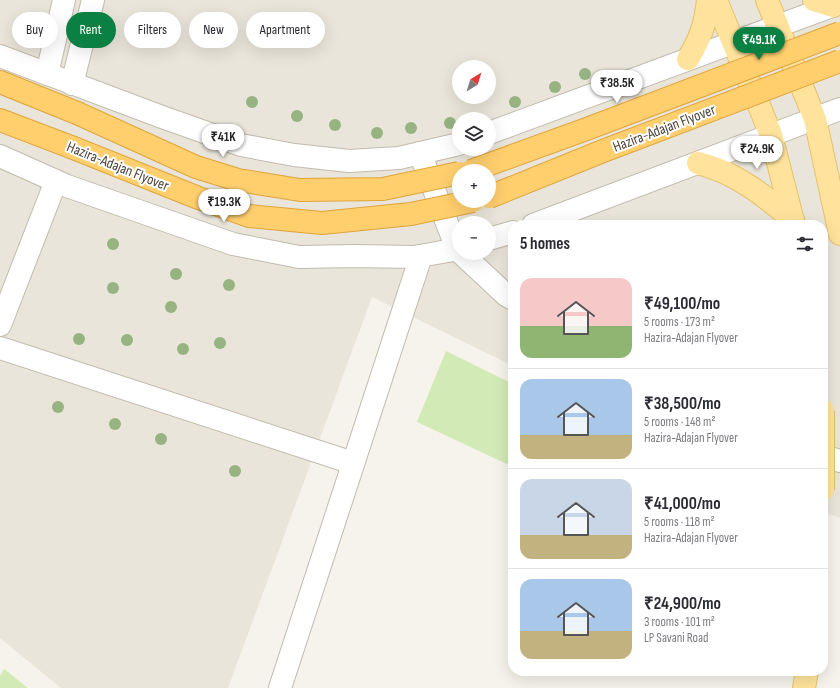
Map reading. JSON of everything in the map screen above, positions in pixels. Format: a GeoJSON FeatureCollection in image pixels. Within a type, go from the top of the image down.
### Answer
{"type":"FeatureCollection","features":[{"type":"Feature","properties":{"kind":"highway","name":"Hazira-Adajan Flyover"},"geometry":{"type":"LineString","coordinates":[[490,164],[840,33]]}},
{"type":"Feature","properties":{"kind":"highway","name":"Hazira-Adajan Flyover"},"geometry":{"type":"LineString","coordinates":[[496,194],[603,151],[840,61]]}},
{"type":"Feature","properties":{"kind":"highway","name":"Hazira-Adajan Flyover"},"geometry":{"type":"LineString","coordinates":[[0,82],[77,113],[196,166],[238,180],[300,190],[383,189],[452,174]]}},
{"type":"Feature","properties":{"kind":"highway","name":"Hazira-Adajan Flyover"},"geometry":{"type":"LineString","coordinates":[[0,120],[196,197],[249,216],[322,223],[410,214],[452,205]]}},
{"type":"Feature","properties":{"kind":"main road"},"geometry":{"type":"LineString","coordinates":[[688,60],[696,46],[705,23],[708,0]]}},
{"type":"Feature","properties":{"kind":"main road"},"geometry":{"type":"LineString","coordinates":[[716,0],[771,135],[793,220]]}},
{"type":"Feature","properties":{"kind":"main road"},"geometry":{"type":"LineString","coordinates":[[767,0],[815,119],[840,234]]}},
{"type":"Feature","properties":{"kind":"main road"},"geometry":{"type":"LineString","coordinates":[[830,189],[836,161],[840,152]]}},
{"type":"Feature","properties":{"kind":"main road"},"geometry":{"type":"LineString","coordinates":[[698,163],[728,173],[772,202],[791,220]]}},
{"type":"Feature","properties":{"kind":"main road"},"geometry":{"type":"LineString","coordinates":[[804,688],[806,676]]}},
{"type":"Feature","properties":{"kind":"street"},"geometry":{"type":"LineString","coordinates":[[47,74],[64,0]]}},
{"type":"Feature","properties":{"kind":"street"},"geometry":{"type":"LineString","coordinates":[[72,84],[93,0]]}},
{"type":"Feature","properties":{"kind":"street"},"geometry":{"type":"LineString","coordinates":[[496,130],[778,26],[829,3]]}},
{"type":"Feature","properties":{"kind":"street"},"geometry":{"type":"LineString","coordinates":[[0,56],[72,84],[241,145],[294,155],[350,161],[399,158],[452,146]]}},
{"type":"Feature","properties":{"kind":"street"},"geometry":{"type":"LineString","coordinates":[[546,220],[840,110]]}},
{"type":"Feature","properties":{"kind":"street"},"geometry":{"type":"LineString","coordinates":[[420,153],[452,233]]}},
{"type":"Feature","properties":{"kind":"street"},"geometry":{"type":"LineString","coordinates":[[0,156],[56,181],[226,242],[299,258],[354,256],[414,257],[452,252]]}},
{"type":"Feature","properties":{"kind":"street"},"geometry":{"type":"LineString","coordinates":[[0,324],[56,181]]}},
{"type":"Feature","properties":{"kind":"street"},"geometry":{"type":"LineString","coordinates":[[496,237],[508,233]]}},
{"type":"Feature","properties":{"kind":"street"},"geometry":{"type":"LineString","coordinates":[[280,688],[421,256]]}},
{"type":"Feature","properties":{"kind":"street"},"geometry":{"type":"LineString","coordinates":[[469,260],[508,296]]}},
{"type":"Feature","properties":{"kind":"street"},"geometry":{"type":"LineString","coordinates":[[0,348],[353,464]]}},
{"type":"Feature","properties":{"kind":"street"},"geometry":{"type":"LineString","coordinates":[[828,457],[840,461]]}},
{"type":"Feature","properties":{"kind":"shaded area"},"geometry":{"type":"Polygon","coordinates":[[[0,0],[840,0],[840,518],[828,514],[828,220],[508,220],[508,364],[372,297],[228,688],[61,688],[0,638],[0,0]]]}},
{"type":"Feature","properties":{"kind":"green space"},"geometry":{"type":"Polygon","coordinates":[[[446,351],[508,382],[508,465],[417,422],[446,351]]]}},
{"type":"Feature","properties":{"kind":"green space"},"geometry":{"type":"Polygon","coordinates":[[[4,669],[28,688],[0,688],[0,676],[4,669]]]}}]}
